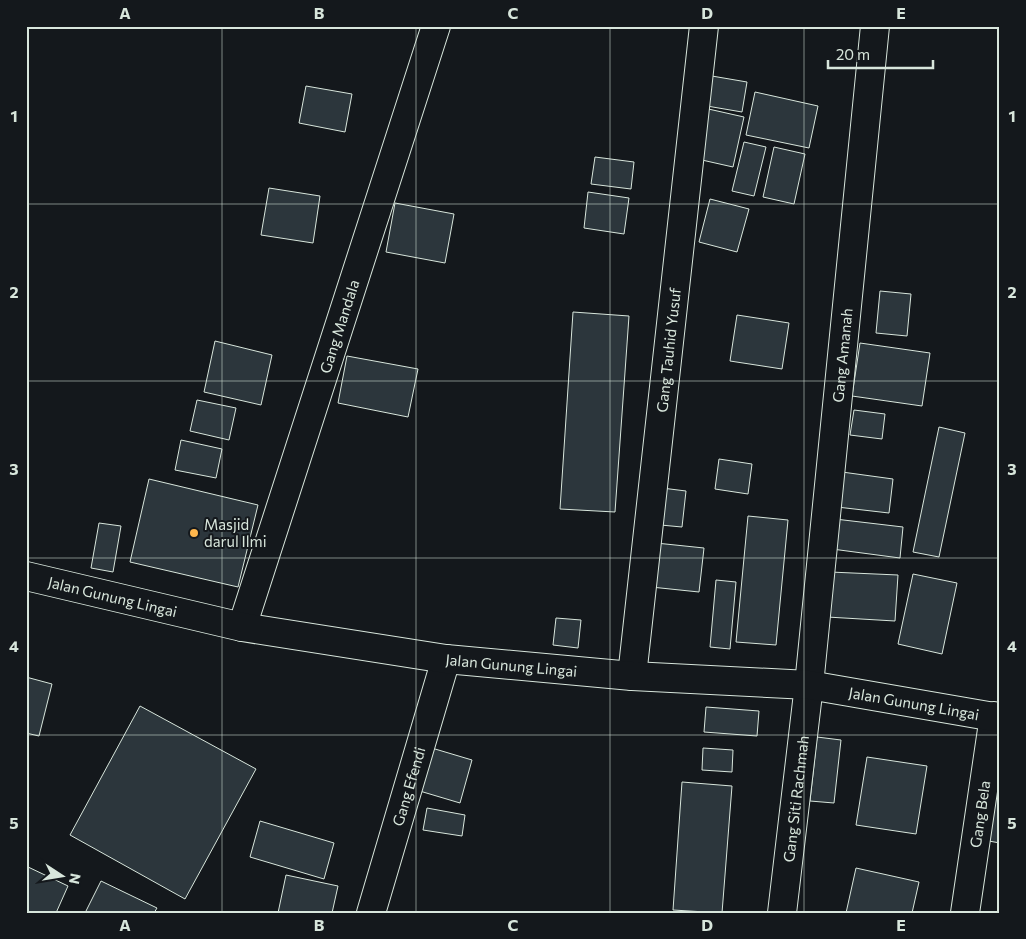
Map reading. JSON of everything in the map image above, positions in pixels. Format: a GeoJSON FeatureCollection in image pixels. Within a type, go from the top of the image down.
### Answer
{"type":"FeatureCollection","features":[{"type":"Feature","properties":{"kind":"street","name":"Gang Mandala"},"geometry":{"type":"LineString","coordinates":[[242,627],[395,148],[436,26]]}},
{"type":"Feature","properties":{"kind":"street","name":"Gang Tauhid Yusuf"},"geometry":{"type":"LineString","coordinates":[[632,676],[704,26]]}},
{"type":"Feature","properties":{"kind":"street","name":"Gang Amanah"},"geometry":{"type":"LineString","coordinates":[[809,685],[875,26]]}},
{"type":"Feature","properties":{"kind":"street","name":"Jalan Gunung Lingai"},"geometry":{"type":"LineString","coordinates":[[26,576],[242,627],[446,659],[632,676],[809,685],[997,717]]}},
{"type":"Feature","properties":{"kind":"street","name":"Gang Efendi"},"geometry":{"type":"LineString","coordinates":[[371,913],[446,659]]}},
{"type":"Feature","properties":{"kind":"street","name":"Gang Siti Rachmah"},"geometry":{"type":"LineString","coordinates":[[782,913],[809,685]]}},
{"type":"Feature","properties":{"kind":"street","name":"Gang Bela"},"geometry":{"type":"LineString","coordinates":[[965,913],[997,717]]}},
{"type":"Feature","properties":{"kind":"building"},"geometry":{"type":"Polygon","coordinates":[[[706,75],[747,82],[742,112],[701,105],[706,75]]]}},
{"type":"Feature","properties":{"kind":"building"},"geometry":{"type":"Polygon","coordinates":[[[306,86],[352,94],[345,132],[299,123],[306,86]]]}},
{"type":"Feature","properties":{"kind":"building"},"geometry":{"type":"Polygon","coordinates":[[[755,92],[818,106],[809,148],[746,135],[755,92]]]}},
{"type":"Feature","properties":{"kind":"building"},"geometry":{"type":"Polygon","coordinates":[[[704,108],[744,117],[733,167],[693,158],[704,108]]]}},
{"type":"Feature","properties":{"kind":"building"},"geometry":{"type":"Polygon","coordinates":[[[744,142],[766,147],[754,196],[732,191],[744,142]]]}},
{"type":"Feature","properties":{"kind":"building"},"geometry":{"type":"Polygon","coordinates":[[[774,147],[805,154],[794,204],[763,197],[774,147]]]}},
{"type":"Feature","properties":{"kind":"building"},"geometry":{"type":"Polygon","coordinates":[[[595,157],[634,162],[631,189],[591,184],[595,157]]]}},
{"type":"Feature","properties":{"kind":"building"},"geometry":{"type":"Polygon","coordinates":[[[269,188],[320,196],[313,243],[261,235],[269,188]]]}},
{"type":"Feature","properties":{"kind":"building"},"geometry":{"type":"Polygon","coordinates":[[[588,192],[629,198],[624,234],[584,228],[588,192]]]}},
{"type":"Feature","properties":{"kind":"building"},"geometry":{"type":"Polygon","coordinates":[[[710,199],[749,209],[737,252],[699,242],[710,199]]]}},
{"type":"Feature","properties":{"kind":"building"},"geometry":{"type":"Polygon","coordinates":[[[395,203],[454,214],[445,263],[386,252],[395,203]]]}},
{"type":"Feature","properties":{"kind":"building"},"geometry":{"type":"Polygon","coordinates":[[[880,291],[911,294],[907,336],[876,333],[880,291]]]}},
{"type":"Feature","properties":{"kind":"building"},"geometry":{"type":"Polygon","coordinates":[[[573,312],[629,316],[615,512],[560,509],[573,312]]]}},
{"type":"Feature","properties":{"kind":"building"},"geometry":{"type":"Polygon","coordinates":[[[737,315],[789,323],[782,369],[730,361],[737,315]]]}},
{"type":"Feature","properties":{"kind":"building"},"geometry":{"type":"Polygon","coordinates":[[[215,341],[272,355],[261,405],[204,392],[215,341]]]}},
{"type":"Feature","properties":{"kind":"building"},"geometry":{"type":"Polygon","coordinates":[[[860,343],[930,353],[922,406],[852,396],[860,343]]]}},
{"type":"Feature","properties":{"kind":"building"},"geometry":{"type":"Polygon","coordinates":[[[347,356],[418,369],[408,417],[338,403],[347,356]]]}},
{"type":"Feature","properties":{"kind":"building"},"geometry":{"type":"Polygon","coordinates":[[[197,400],[236,408],[229,440],[190,431],[197,400]]]}},
{"type":"Feature","properties":{"kind":"building"},"geometry":{"type":"Polygon","coordinates":[[[854,410],[885,414],[882,439],[850,435],[854,410]]]}},
{"type":"Feature","properties":{"kind":"building"},"geometry":{"type":"Polygon","coordinates":[[[939,427],[965,433],[939,557],[913,552],[939,427]]]}},
{"type":"Feature","properties":{"kind":"building"},"geometry":{"type":"Polygon","coordinates":[[[181,440],[222,449],[216,478],[175,470],[181,440]]]}},
{"type":"Feature","properties":{"kind":"building"},"geometry":{"type":"Polygon","coordinates":[[[719,459],[752,464],[748,494],[715,489],[719,459]]]}},
{"type":"Feature","properties":{"kind":"building"},"geometry":{"type":"Polygon","coordinates":[[[842,472],[893,479],[889,513],[837,507],[842,472]]]}},
{"type":"Feature","properties":{"kind":"building","name":"Masjid darul Ilmi"},"geometry":{"type":"Polygon","coordinates":[[[149,479],[258,505],[238,587],[130,562],[149,479]]]}},
{"type":"Feature","properties":{"kind":"building"},"geometry":{"type":"Polygon","coordinates":[[[654,487],[686,491],[682,527],[650,524],[654,487]]]}},
{"type":"Feature","properties":{"kind":"building"},"geometry":{"type":"Polygon","coordinates":[[[748,516],[788,520],[776,645],[736,642],[748,516]]]}},
{"type":"Feature","properties":{"kind":"building"},"geometry":{"type":"Polygon","coordinates":[[[835,519],[903,527],[900,558],[832,549],[835,519]]]}},
{"type":"Feature","properties":{"kind":"building"},"geometry":{"type":"Polygon","coordinates":[[[99,523],[121,526],[113,572],[91,568],[99,523]]]}},
{"type":"Feature","properties":{"kind":"building"},"geometry":{"type":"Polygon","coordinates":[[[656,543],[704,548],[699,592],[651,587],[656,543]]]}},
{"type":"Feature","properties":{"kind":"building"},"geometry":{"type":"Polygon","coordinates":[[[830,572],[898,575],[895,621],[827,617],[830,572]]]}},
{"type":"Feature","properties":{"kind":"building"},"geometry":{"type":"Polygon","coordinates":[[[913,574],[957,583],[942,654],[898,644],[913,574]]]}},
{"type":"Feature","properties":{"kind":"building"},"geometry":{"type":"Polygon","coordinates":[[[716,580],[736,582],[730,649],[710,647],[716,580]]]}},
{"type":"Feature","properties":{"kind":"building"},"geometry":{"type":"Polygon","coordinates":[[[556,618],[581,620],[578,648],[553,645],[556,618]]]}},
{"type":"Feature","properties":{"kind":"building"},"geometry":{"type":"Polygon","coordinates":[[[26,677],[52,684],[39,736],[26,733],[26,677]]]}},
{"type":"Feature","properties":{"kind":"building"},"geometry":{"type":"Polygon","coordinates":[[[140,706],[256,769],[185,899],[70,835],[140,706]]]}},
{"type":"Feature","properties":{"kind":"building"},"geometry":{"type":"Polygon","coordinates":[[[706,707],[759,711],[757,736],[704,732],[706,707]]]}},
{"type":"Feature","properties":{"kind":"building"},"geometry":{"type":"Polygon","coordinates":[[[817,737],[841,740],[834,803],[810,801],[817,737]]]}},
{"type":"Feature","properties":{"kind":"building"},"geometry":{"type":"Polygon","coordinates":[[[425,746],[472,760],[460,803],[413,789],[425,746]]]}},
{"type":"Feature","properties":{"kind":"building"},"geometry":{"type":"Polygon","coordinates":[[[703,748],[733,750],[732,772],[702,770],[703,748]]]}},
{"type":"Feature","properties":{"kind":"building"},"geometry":{"type":"Polygon","coordinates":[[[867,757],[927,766],[916,834],[856,825],[867,757]]]}},
{"type":"Feature","properties":{"kind":"building"},"geometry":{"type":"Polygon","coordinates":[[[1000,768],[1000,843],[983,840],[1000,768]]]}},
{"type":"Feature","properties":{"kind":"building"},"geometry":{"type":"Polygon","coordinates":[[[682,782],[732,786],[722,913],[673,910],[682,782]]]}},
{"type":"Feature","properties":{"kind":"building"},"geometry":{"type":"Polygon","coordinates":[[[427,808],[465,815],[462,836],[423,830],[427,808]]]}},
{"type":"Feature","properties":{"kind":"building"},"geometry":{"type":"Polygon","coordinates":[[[260,821],[334,843],[324,879],[250,857],[260,821]]]}},
{"type":"Feature","properties":{"kind":"building"},"geometry":{"type":"Polygon","coordinates":[[[26,866],[68,886],[56,913],[26,913],[26,866]]]}},
{"type":"Feature","properties":{"kind":"building"},"geometry":{"type":"Polygon","coordinates":[[[856,868],[919,882],[912,913],[846,913],[856,868]]]}},
{"type":"Feature","properties":{"kind":"building"},"geometry":{"type":"Polygon","coordinates":[[[286,875],[338,886],[332,913],[278,913],[286,875]]]}},
{"type":"Feature","properties":{"kind":"building"},"geometry":{"type":"Polygon","coordinates":[[[101,881],[157,908],[154,913],[85,913],[101,881]]]}},
{"type":"Feature","properties":{"kind":"place","name":"Masjid darul Ilmi"},"geometry":{"type":"Point","coordinates":[194,533]}}]}
